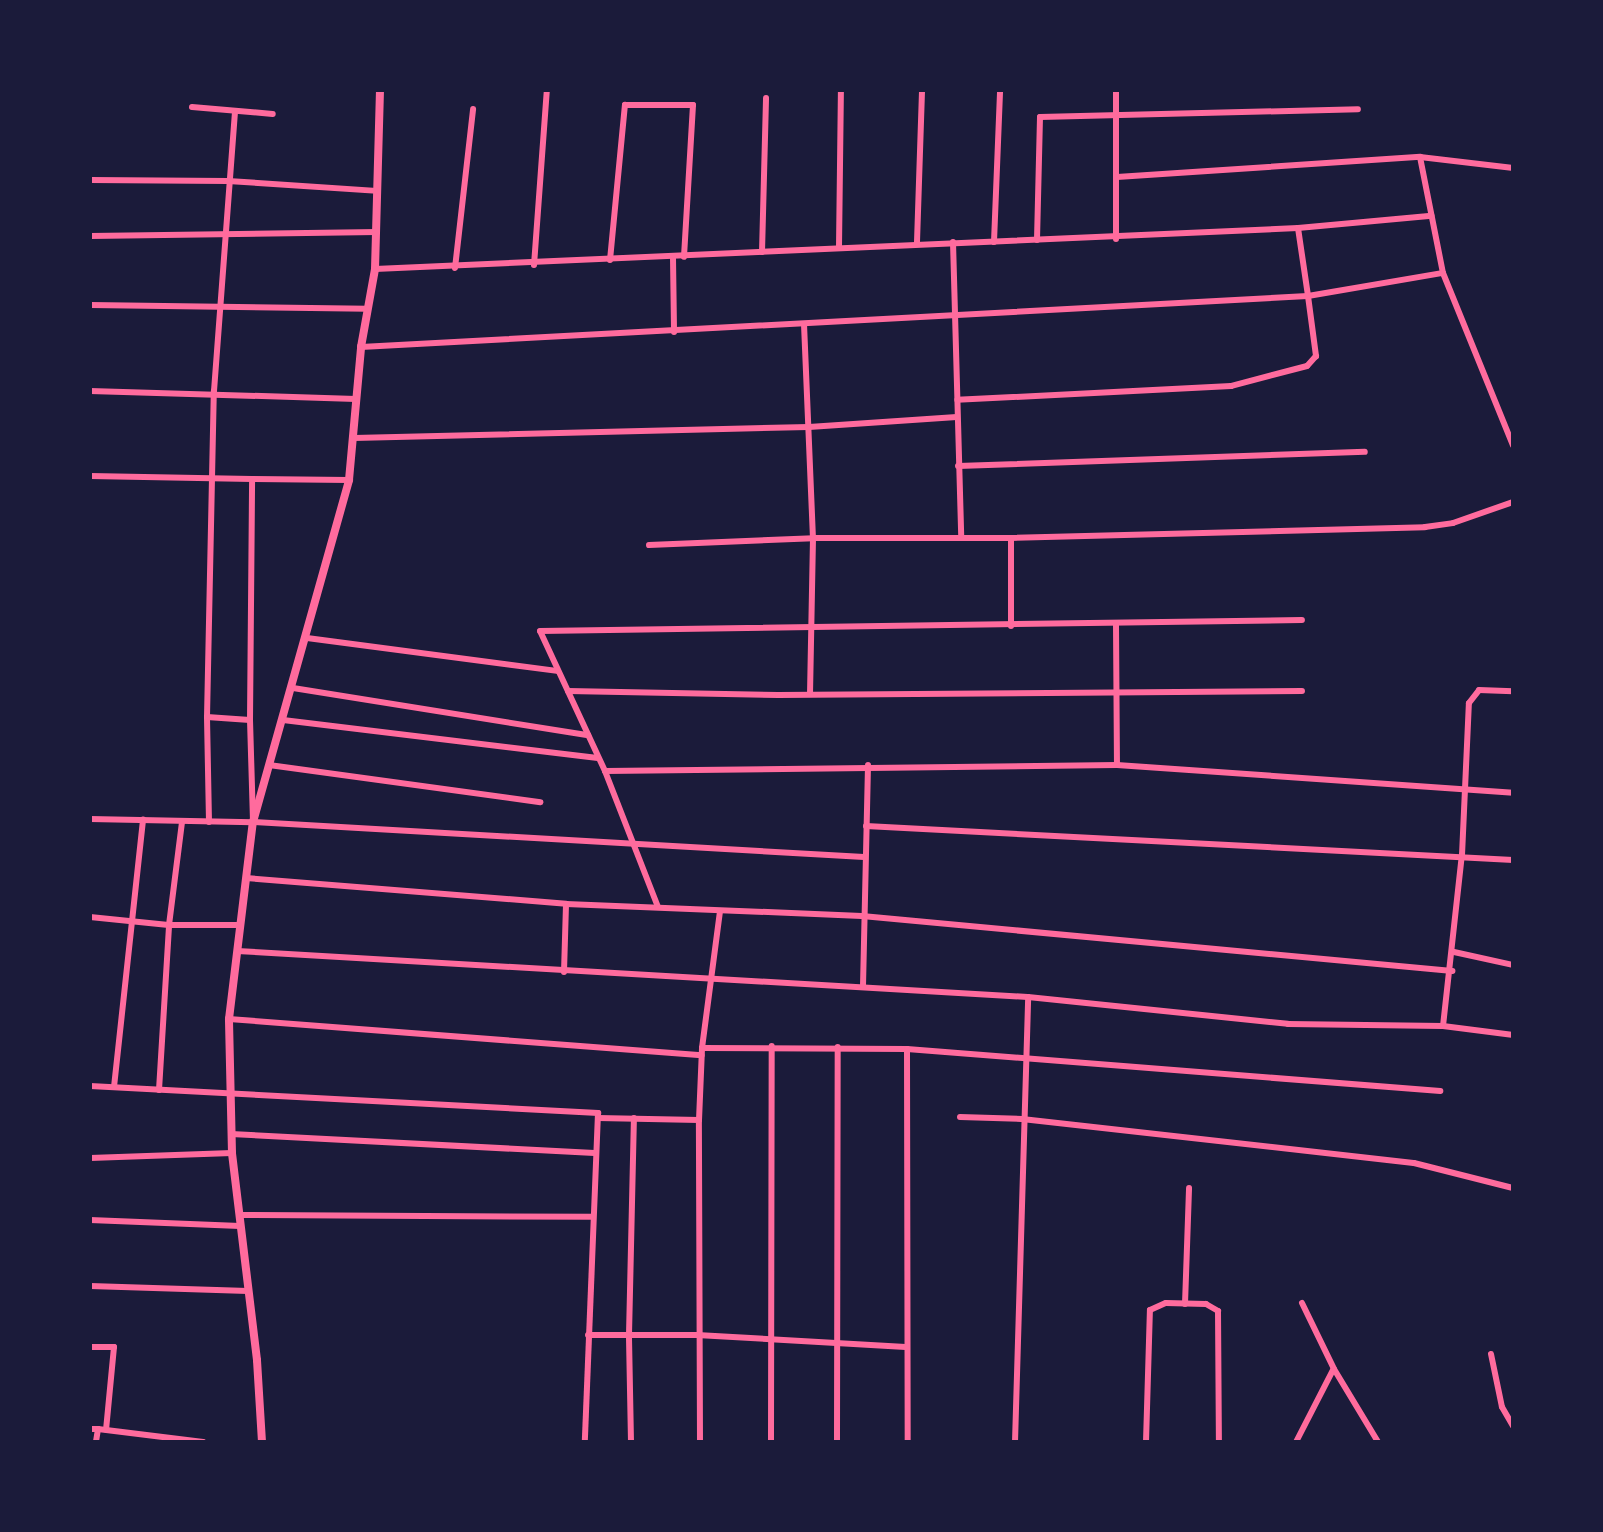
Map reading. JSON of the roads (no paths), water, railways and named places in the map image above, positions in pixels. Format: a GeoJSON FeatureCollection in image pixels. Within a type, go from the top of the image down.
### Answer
{"type":"FeatureCollection","features":[{"type":"Feature","properties":{"kind":"street"},"geometry":{"type":"LineString","coordinates":[[262,1442],[230,1134],[230,1020],[253,822],[349,480],[360,347],[376,269],[380,90]]}},
{"type":"Feature","properties":{"kind":"street"},"geometry":{"type":"LineString","coordinates":[[534,265],[548,90]]}},
{"type":"Feature","properties":{"kind":"street"},"geometry":{"type":"LineString","coordinates":[[839,247],[841,90]]}},
{"type":"Feature","properties":{"kind":"street"},"geometry":{"type":"LineString","coordinates":[[917,242],[922,90]]}},
{"type":"Feature","properties":{"kind":"street"},"geometry":{"type":"LineString","coordinates":[[994,242],[1000,90]]}},
{"type":"Feature","properties":{"kind":"street"},"geometry":{"type":"LineString","coordinates":[[1116,90],[1116,239]]}},
{"type":"Feature","properties":{"kind":"street"},"geometry":{"type":"LineString","coordinates":[[762,252],[766,98]]}},
{"type":"Feature","properties":{"kind":"street"},"geometry":{"type":"LineString","coordinates":[[610,260],[625,105],[693,105],[684,257]]}},
{"type":"Feature","properties":{"kind":"street"},"geometry":{"type":"LineString","coordinates":[[192,107],[273,114]]}},
{"type":"Feature","properties":{"kind":"street"},"geometry":{"type":"LineString","coordinates":[[455,268],[473,109]]}},
{"type":"Feature","properties":{"kind":"street"},"geometry":{"type":"LineString","coordinates":[[1037,240],[1040,117],[1358,109]]}},
{"type":"Feature","properties":{"kind":"street"},"geometry":{"type":"LineString","coordinates":[[209,822],[206,718],[214,391],[235,112]]}},
{"type":"Feature","properties":{"kind":"street"},"geometry":{"type":"LineString","coordinates":[[1117,177],[1420,157],[1513,168]]}},
{"type":"Feature","properties":{"kind":"street"},"geometry":{"type":"LineString","coordinates":[[1420,157],[1443,273],[1513,444]]}},
{"type":"Feature","properties":{"kind":"street"},"geometry":{"type":"LineString","coordinates":[[90,180],[228,181],[376,191]]}},
{"type":"Feature","properties":{"kind":"street"},"geometry":{"type":"LineString","coordinates":[[376,269],[534,265],[917,242],[1116,239],[1430,216]]}},
{"type":"Feature","properties":{"kind":"street"},"geometry":{"type":"LineString","coordinates":[[957,400],[1231,386],[1307,366],[1316,356],[1298,228]]}},
{"type":"Feature","properties":{"kind":"street"},"geometry":{"type":"LineString","coordinates":[[90,236],[376,232]]}},
{"type":"Feature","properties":{"kind":"street"},"geometry":{"type":"LineString","coordinates":[[953,242],[961,535]]}},
{"type":"Feature","properties":{"kind":"street"},"geometry":{"type":"LineString","coordinates":[[672,258],[674,332]]}},
{"type":"Feature","properties":{"kind":"street"},"geometry":{"type":"LineString","coordinates":[[360,347],[1308,296],[1443,273]]}},
{"type":"Feature","properties":{"kind":"street"},"geometry":{"type":"LineString","coordinates":[[90,306],[367,309]]}},
{"type":"Feature","properties":{"kind":"street"},"geometry":{"type":"LineString","coordinates":[[804,324],[813,538],[810,694]]}},
{"type":"Feature","properties":{"kind":"street"},"geometry":{"type":"LineString","coordinates":[[90,391],[214,391],[356,398]]}},
{"type":"Feature","properties":{"kind":"street"},"geometry":{"type":"LineString","coordinates":[[354,438],[809,427],[957,418]]}},
{"type":"Feature","properties":{"kind":"street"},"geometry":{"type":"LineString","coordinates":[[958,466],[1365,452]]}},
{"type":"Feature","properties":{"kind":"street"},"geometry":{"type":"LineString","coordinates":[[90,476],[349,480]]}},
{"type":"Feature","properties":{"kind":"street"},"geometry":{"type":"LineString","coordinates":[[252,479],[253,822]]}},
{"type":"Feature","properties":{"kind":"street"},"geometry":{"type":"LineString","coordinates":[[649,546],[813,538],[1011,538],[1425,527],[1453,523],[1513,502]]}},
{"type":"Feature","properties":{"kind":"street"},"geometry":{"type":"LineString","coordinates":[[1010,626],[1011,538]]}},
{"type":"Feature","properties":{"kind":"street"},"geometry":{"type":"LineString","coordinates":[[658,907],[605,771],[540,631],[1302,620]]}},
{"type":"Feature","properties":{"kind":"street"},"geometry":{"type":"LineString","coordinates":[[1116,624],[1117,765]]}},
{"type":"Feature","properties":{"kind":"street"},"geometry":{"type":"LineString","coordinates":[[307,638],[557,671]]}},
{"type":"Feature","properties":{"kind":"street"},"geometry":{"type":"LineString","coordinates":[[293,688],[588,735]]}},
{"type":"Feature","properties":{"kind":"street"},"geometry":{"type":"LineString","coordinates":[[1443,1026],[1462,855],[1470,697],[1485,689],[1513,691]]}},
{"type":"Feature","properties":{"kind":"street"},"geometry":{"type":"LineString","coordinates":[[568,691],[1302,691]]}},
{"type":"Feature","properties":{"kind":"street"},"geometry":{"type":"LineString","coordinates":[[206,718],[250,720]]}},
{"type":"Feature","properties":{"kind":"street"},"geometry":{"type":"LineString","coordinates":[[283,720],[598,758]]}},
{"type":"Feature","properties":{"kind":"street"},"geometry":{"type":"LineString","coordinates":[[268,764],[540,802]]}},
{"type":"Feature","properties":{"kind":"street"},"geometry":{"type":"LineString","coordinates":[[863,986],[868,765]]}},
{"type":"Feature","properties":{"kind":"street"},"geometry":{"type":"LineString","coordinates":[[605,771],[1117,765],[1513,794]]}},
{"type":"Feature","properties":{"kind":"street"},"geometry":{"type":"LineString","coordinates":[[114,1088],[143,820]]}},
{"type":"Feature","properties":{"kind":"street"},"geometry":{"type":"LineString","coordinates":[[90,821],[253,822],[864,856]]}},
{"type":"Feature","properties":{"kind":"street"},"geometry":{"type":"LineString","coordinates":[[159,1090],[169,925],[182,822]]}},
{"type":"Feature","properties":{"kind":"street"},"geometry":{"type":"LineString","coordinates":[[866,826],[1513,860]]}},
{"type":"Feature","properties":{"kind":"street"},"geometry":{"type":"LineString","coordinates":[[245,878],[566,904],[862,916],[1452,972]]}},
{"type":"Feature","properties":{"kind":"street"},"geometry":{"type":"LineString","coordinates":[[564,972],[566,904]]}},
{"type":"Feature","properties":{"kind":"street"},"geometry":{"type":"LineString","coordinates":[[700,1442],[699,1120],[702,1051],[720,912]]}},
{"type":"Feature","properties":{"kind":"street"},"geometry":{"type":"LineString","coordinates":[[90,917],[169,925],[240,925]]}},
{"type":"Feature","properties":{"kind":"street"},"geometry":{"type":"LineString","coordinates":[[237,950],[564,972],[863,986],[1028,997],[1288,1024],[1443,1026],[1513,1035]]}},
{"type":"Feature","properties":{"kind":"street"},"geometry":{"type":"LineString","coordinates":[[1454,952],[1513,965]]}},
{"type":"Feature","properties":{"kind":"street"},"geometry":{"type":"LineString","coordinates":[[1015,1442],[1028,997]]}},
{"type":"Feature","properties":{"kind":"street"},"geometry":{"type":"LineString","coordinates":[[230,1020],[702,1051],[772,1046],[907,1049],[1440,1092]]}},
{"type":"Feature","properties":{"kind":"street"},"geometry":{"type":"LineString","coordinates":[[771,1442],[772,1046]]}},
{"type":"Feature","properties":{"kind":"street"},"geometry":{"type":"LineString","coordinates":[[837,1442],[838,1047]]}},
{"type":"Feature","properties":{"kind":"street"},"geometry":{"type":"LineString","coordinates":[[907,1049],[908,1442]]}},
{"type":"Feature","properties":{"kind":"street"},"geometry":{"type":"LineString","coordinates":[[90,1086],[228,1090],[598,1113],[586,1442]]}},
{"type":"Feature","properties":{"kind":"street"},"geometry":{"type":"LineString","coordinates":[[960,1117],[1022,1119],[1414,1163],[1513,1188]]}},
{"type":"Feature","properties":{"kind":"street"},"geometry":{"type":"LineString","coordinates":[[598,1118],[699,1120]]}},
{"type":"Feature","properties":{"kind":"street"},"geometry":{"type":"LineString","coordinates":[[631,1442],[628,1335],[634,1118]]}},
{"type":"Feature","properties":{"kind":"street"},"geometry":{"type":"LineString","coordinates":[[230,1134],[595,1153]]}},
{"type":"Feature","properties":{"kind":"street"},"geometry":{"type":"LineString","coordinates":[[90,1158],[232,1153]]}},
{"type":"Feature","properties":{"kind":"street"},"geometry":{"type":"LineString","coordinates":[[1184,1304],[1189,1188]]}},
{"type":"Feature","properties":{"kind":"street"},"geometry":{"type":"LineString","coordinates":[[239,1215],[593,1217]]}},
{"type":"Feature","properties":{"kind":"street"},"geometry":{"type":"LineString","coordinates":[[90,1220],[240,1226]]}},
{"type":"Feature","properties":{"kind":"street"},"geometry":{"type":"LineString","coordinates":[[90,1286],[248,1291]]}},
{"type":"Feature","properties":{"kind":"street"},"geometry":{"type":"LineString","coordinates":[[1302,1303],[1334,1369],[1378,1442]]}},
{"type":"Feature","properties":{"kind":"street"},"geometry":{"type":"LineString","coordinates":[[1146,1442],[1150,1310],[1160,1304],[1213,1306],[1221,1320],[1219,1442]]}},
{"type":"Feature","properties":{"kind":"street"},"geometry":{"type":"LineString","coordinates":[[588,1335],[697,1335],[906,1347]]}},
{"type":"Feature","properties":{"kind":"street"},"geometry":{"type":"LineString","coordinates":[[90,1347],[114,1347],[96,1442]]}},
{"type":"Feature","properties":{"kind":"street"},"geometry":{"type":"LineString","coordinates":[[1491,1354],[1502,1407],[1513,1426]]}},
{"type":"Feature","properties":{"kind":"street"},"geometry":{"type":"LineString","coordinates":[[1296,1442],[1334,1369]]}},
{"type":"Feature","properties":{"kind":"street"},"geometry":{"type":"LineString","coordinates":[[98,1429],[204,1442]]}}]}
